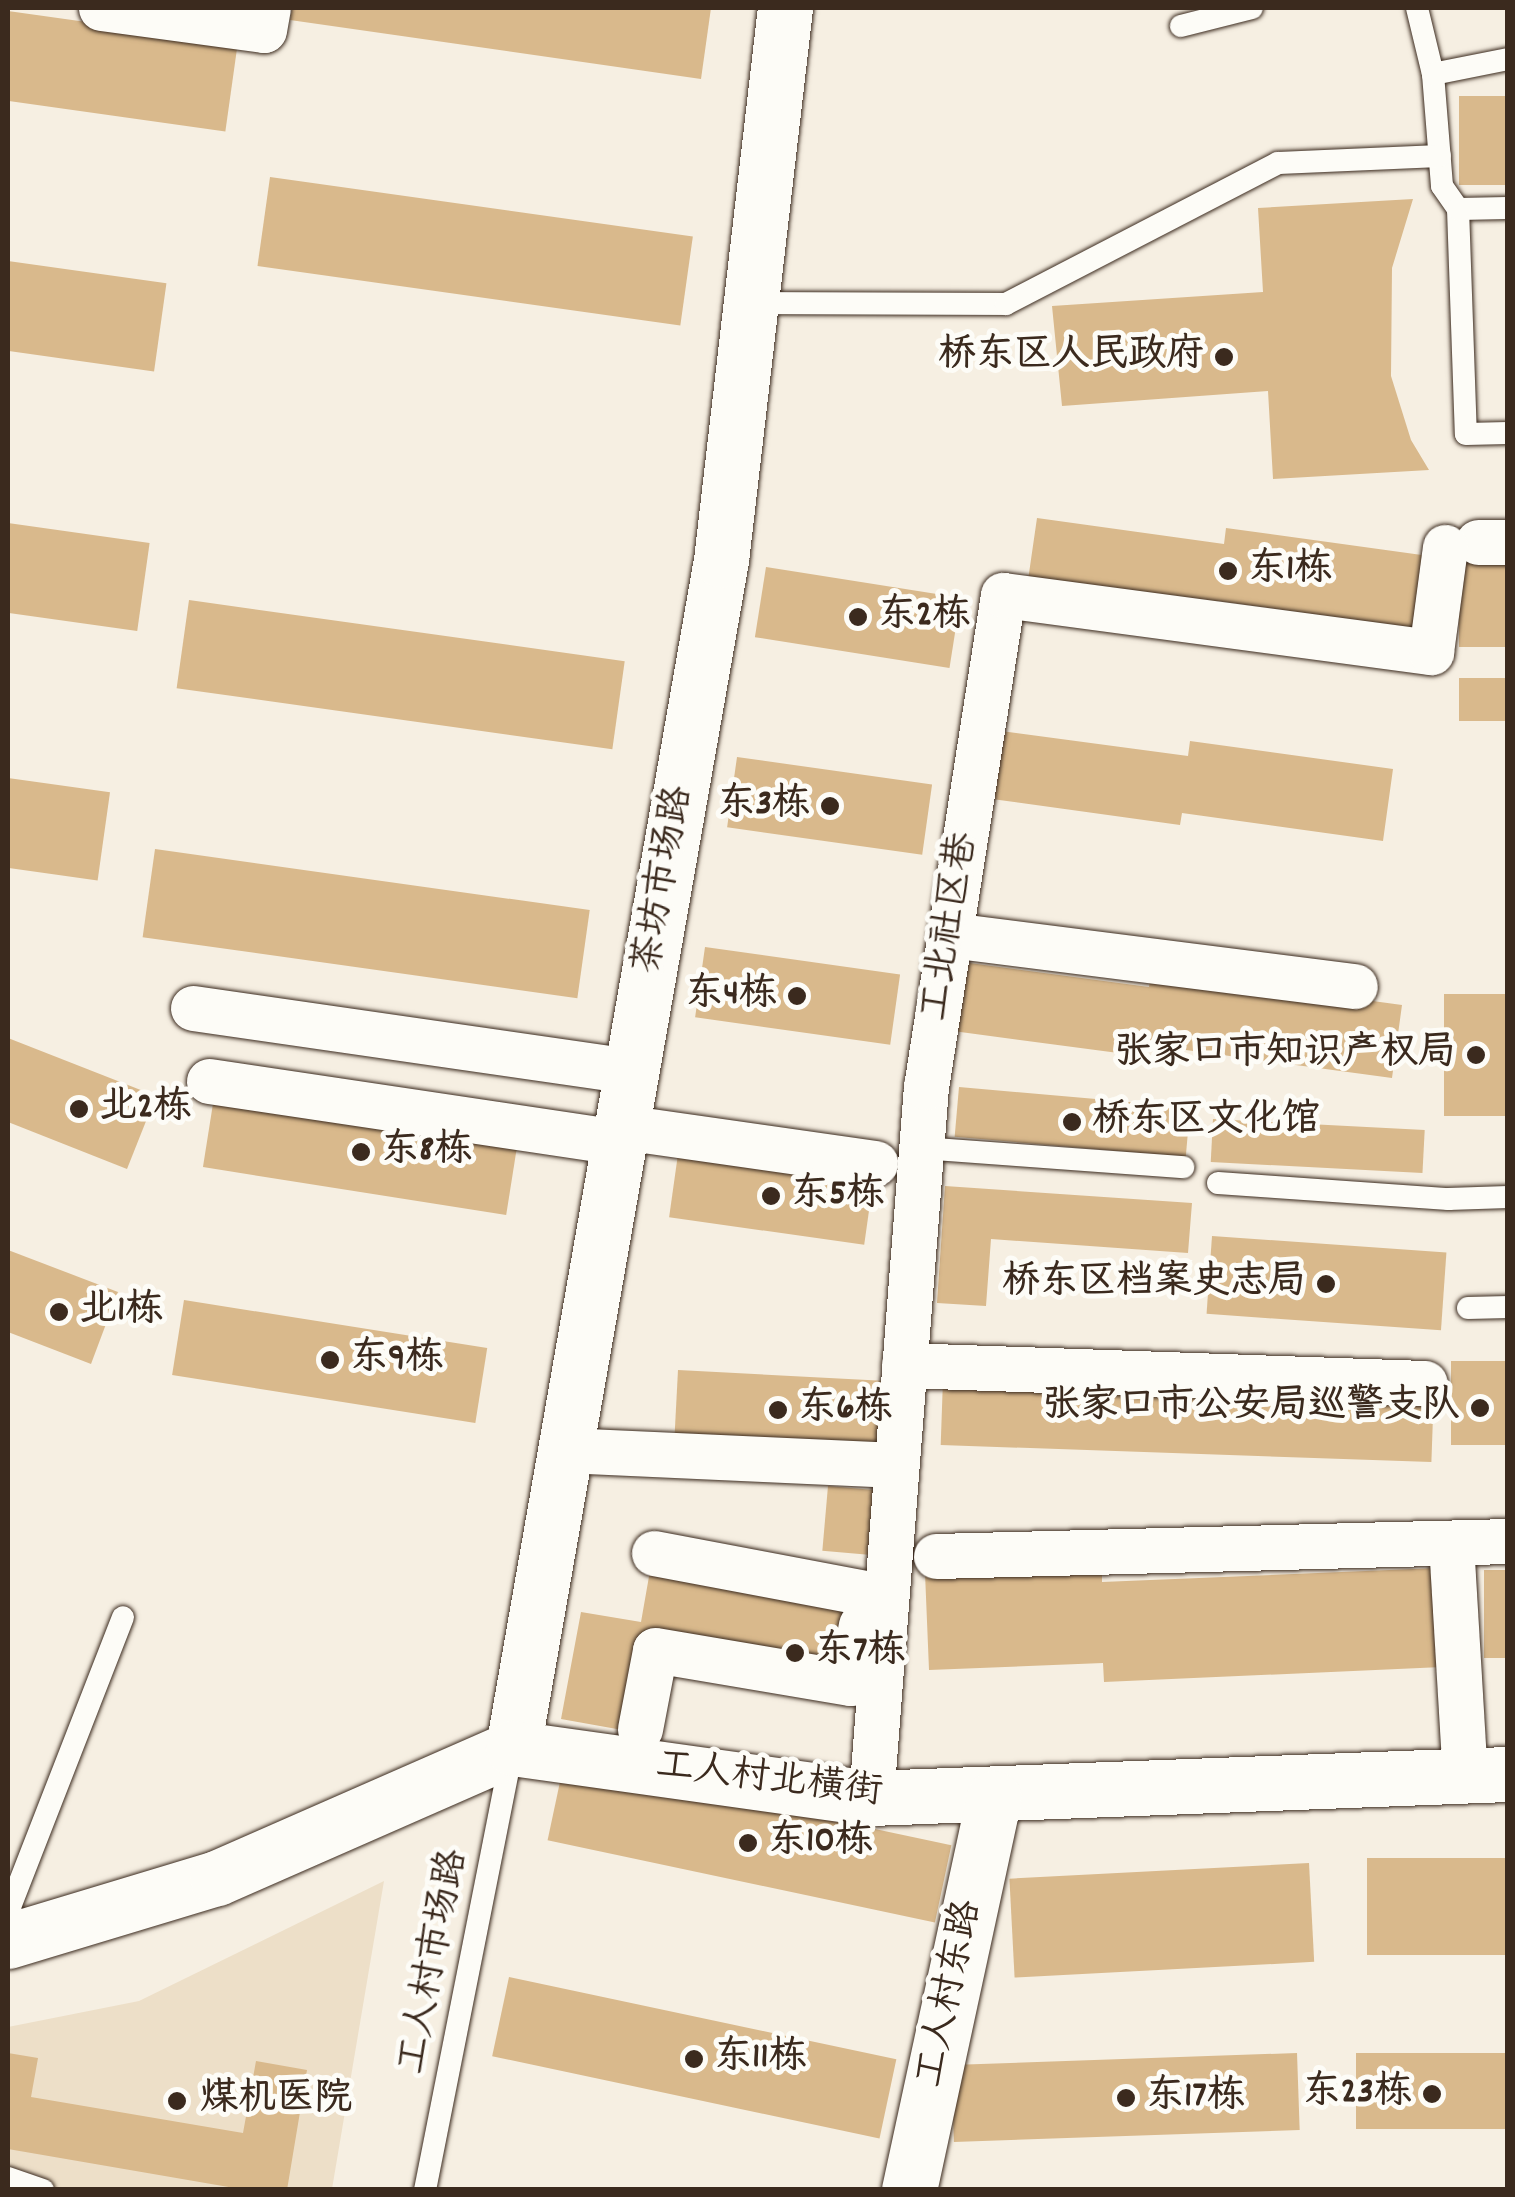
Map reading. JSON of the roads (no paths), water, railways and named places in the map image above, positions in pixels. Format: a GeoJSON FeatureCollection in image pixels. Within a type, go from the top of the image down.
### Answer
{"type":"FeatureCollection","features":[{"type":"Feature","properties":{"kind":"street"},"geometry":{"type":"LineString","coordinates":[[101,8],[264,30],[268,8]]}},
{"type":"Feature","properties":{"kind":"street","name":"茶坊市场路"},"geometry":{"type":"LineString","coordinates":[[513,1748],[721,560],[785,8]]}},
{"type":"Feature","properties":{"kind":"street","name":"工北社区巷"},"geometry":{"type":"LineString","coordinates":[[871,1798],[876,1595],[896,1465],[922,1148],[950,935],[1003,595],[1431,652],[1477,543]]}},
{"type":"Feature","properties":{"kind":"street"},"geometry":{"type":"LineString","coordinates":[[950,935],[1355,986]]}},
{"type":"Feature","properties":{"kind":"street"},"geometry":{"type":"LineString","coordinates":[[193,1008],[632,1071]]}},
{"type":"Feature","properties":{"kind":"street"},"geometry":{"type":"LineString","coordinates":[[209,1082],[875,1163]]}},
{"type":"Feature","properties":{"kind":"street"},"geometry":{"type":"LineString","coordinates":[[904,1365],[1426,1383]]}},
{"type":"Feature","properties":{"kind":"street"},"geometry":{"type":"LineString","coordinates":[[566,1450],[896,1465]]}},
{"type":"Feature","properties":{"kind":"street"},"geometry":{"type":"LineString","coordinates":[[936,1556],[1508,1541]]}},
{"type":"Feature","properties":{"kind":"street"},"geometry":{"type":"LineString","coordinates":[[1450,1543],[1486,1774]]}},
{"type":"Feature","properties":{"kind":"street"},"geometry":{"type":"LineString","coordinates":[[640,1729],[655,1650],[850,1683],[876,1595],[654,1552]]}},
{"type":"Feature","properties":{"kind":"street"},"geometry":{"type":"LineString","coordinates":[[12,1940],[218,1878],[513,1748]]}},
{"type":"Feature","properties":{"kind":"street","name":"工人村北横街"},"geometry":{"type":"LineString","coordinates":[[513,1748],[871,1798],[994,1798],[1486,1774]]}},
{"type":"Feature","properties":{"kind":"street","name":"工人村东路"},"geometry":{"type":"LineString","coordinates":[[909,2190],[994,1798]]}},
{"type":"Feature","properties":{"kind":"lane"},"geometry":{"type":"LineString","coordinates":[[1181,26],[1252,8]]}},
{"type":"Feature","properties":{"kind":"lane"},"geometry":{"type":"LineString","coordinates":[[1417,8],[1433,74],[1442,186],[1458,210],[1466,434],[1508,433]]}},
{"type":"Feature","properties":{"kind":"lane"},"geometry":{"type":"LineString","coordinates":[[1433,74],[1508,59]]}},
{"type":"Feature","properties":{"kind":"lane"},"geometry":{"type":"LineString","coordinates":[[751,303],[1006,304],[1278,163],[1440,156]]}},
{"type":"Feature","properties":{"kind":"lane"},"geometry":{"type":"LineString","coordinates":[[1458,210],[1508,208]]}},
{"type":"Feature","properties":{"kind":"lane"},"geometry":{"type":"LineString","coordinates":[[922,1148],[1183,1167]]}},
{"type":"Feature","properties":{"kind":"lane"},"geometry":{"type":"LineString","coordinates":[[1218,1183],[1508,1197]]}},
{"type":"Feature","properties":{"kind":"lane"},"geometry":{"type":"LineString","coordinates":[[1468,1308],[1508,1307]]}},
{"type":"Feature","properties":{"kind":"lane"},"geometry":{"type":"LineString","coordinates":[[12,1940],[10,1907],[123,1617]]}},
{"type":"Feature","properties":{"kind":"lane","name":"工人村市场路"},"geometry":{"type":"LineString","coordinates":[[425,2190],[513,1748]]}},
{"type":"Feature","properties":{"kind":"lane"},"geometry":{"type":"LineString","coordinates":[[8,2178],[43,2190]]}},
{"type":"Feature","properties":{"kind":"place","name":"桥东区人民政府"},"geometry":{"type":"Point","coordinates":[1224,357]}},
{"type":"Feature","properties":{"kind":"place","name":"东1栋"},"geometry":{"type":"Point","coordinates":[1228,571]}},
{"type":"Feature","properties":{"kind":"place","name":"东2栋"},"geometry":{"type":"Point","coordinates":[858,617]}},
{"type":"Feature","properties":{"kind":"place","name":"东3栋"},"geometry":{"type":"Point","coordinates":[830,806]}},
{"type":"Feature","properties":{"kind":"place","name":"东4栋"},"geometry":{"type":"Point","coordinates":[797,996]}},
{"type":"Feature","properties":{"kind":"place","name":"张家口市知识产权局"},"geometry":{"type":"Point","coordinates":[1476,1055]}},
{"type":"Feature","properties":{"kind":"place","name":"北2栋"},"geometry":{"type":"Point","coordinates":[79,1109]}},
{"type":"Feature","properties":{"kind":"place","name":"桥东区文化馆"},"geometry":{"type":"Point","coordinates":[1072,1122]}},
{"type":"Feature","properties":{"kind":"place","name":"东8栋"},"geometry":{"type":"Point","coordinates":[361,1152]}},
{"type":"Feature","properties":{"kind":"place","name":"东5栋"},"geometry":{"type":"Point","coordinates":[771,1196]}},
{"type":"Feature","properties":{"kind":"place","name":"桥东区档案史志局"},"geometry":{"type":"Point","coordinates":[1326,1284]}},
{"type":"Feature","properties":{"kind":"place","name":"北1栋"},"geometry":{"type":"Point","coordinates":[59,1312]}},
{"type":"Feature","properties":{"kind":"place","name":"东9栋"},"geometry":{"type":"Point","coordinates":[330,1360]}},
{"type":"Feature","properties":{"kind":"place","name":"张家口市公安局巡警支队"},"geometry":{"type":"Point","coordinates":[1480,1408]}},
{"type":"Feature","properties":{"kind":"place","name":"东6栋"},"geometry":{"type":"Point","coordinates":[778,1410]}},
{"type":"Feature","properties":{"kind":"place","name":"东7栋"},"geometry":{"type":"Point","coordinates":[795,1653]}},
{"type":"Feature","properties":{"kind":"place","name":"东10栋"},"geometry":{"type":"Point","coordinates":[748,1843]}},
{"type":"Feature","properties":{"kind":"place","name":"东11栋"},"geometry":{"type":"Point","coordinates":[694,2059]}},
{"type":"Feature","properties":{"kind":"place","name":"东23栋"},"geometry":{"type":"Point","coordinates":[1432,2094]}},
{"type":"Feature","properties":{"kind":"place","name":"东17栋"},"geometry":{"type":"Point","coordinates":[1126,2098]}},
{"type":"Feature","properties":{"kind":"place","name":"煤机医院"},"geometry":{"type":"Point","coordinates":[177,2101]}}]}
